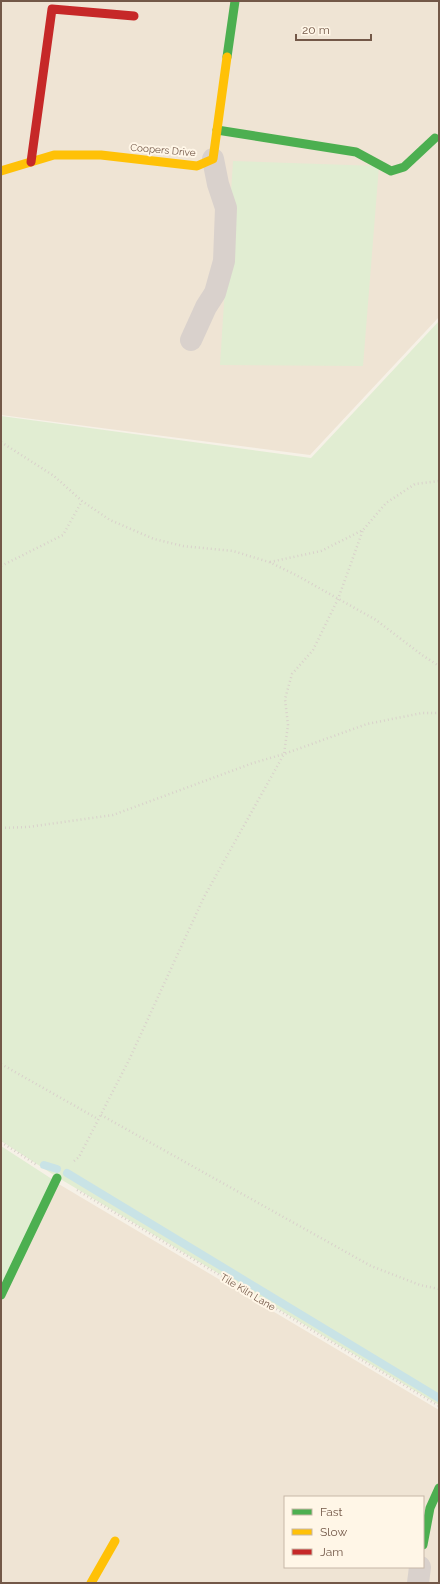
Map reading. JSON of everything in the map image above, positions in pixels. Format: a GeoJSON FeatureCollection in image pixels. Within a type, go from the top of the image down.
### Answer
{"type":"FeatureCollection","features":[{"type":"Feature","properties":{"kind":"street"},"geometry":{"type":"LineString","coordinates":[[192,340],[206,307],[215,293],[224,261],[226,208],[218,184],[213,159],[235,1]]}},
{"type":"Feature","properties":{"kind":"street"},"geometry":{"type":"LineString","coordinates":[[31,162],[52,9],[134,16]]}},
{"type":"Feature","properties":{"kind":"street"},"geometry":{"type":"LineString","coordinates":[[217,130],[356,152],[391,171],[404,167],[435,138]]}},
{"type":"Feature","properties":{"kind":"street","name":"Coopers Drive"},"geometry":{"type":"LineString","coordinates":[[1,171],[54,155],[101,155],[197,166],[213,159]]}},
{"type":"Feature","properties":{"kind":"street"},"geometry":{"type":"LineString","coordinates":[[1,1295],[56,1177]]}},
{"type":"Feature","properties":{"kind":"street"},"geometry":{"type":"LineString","coordinates":[[424,1538],[435,1494],[439,1488]]}},
{"type":"Feature","properties":{"kind":"street"},"geometry":{"type":"LineString","coordinates":[[91,1583],[115,1541]]}},
{"type":"Feature","properties":{"kind":"street"},"geometry":{"type":"LineString","coordinates":[[418,1583],[420,1568]]}},
{"type":"Feature","properties":{"kind":"path"},"geometry":{"type":"LineString","coordinates":[[1,442],[54,476],[82,501],[110,520],[154,539],[183,546],[233,551],[269,562],[296,575],[376,620],[439,666]]}},
{"type":"Feature","properties":{"kind":"path"},"geometry":{"type":"LineString","coordinates":[[56,1177],[79,1157],[129,1060],[204,897],[284,754],[288,725],[285,699],[292,674],[313,650],[338,599],[363,530],[386,503],[415,484],[439,481]]}},
{"type":"Feature","properties":{"kind":"path"},"geometry":{"type":"LineString","coordinates":[[1,566],[64,536],[82,501]]}},
{"type":"Feature","properties":{"kind":"path"},"geometry":{"type":"LineString","coordinates":[[269,562],[321,550],[363,530]]}},
{"type":"Feature","properties":{"kind":"path"},"geometry":{"type":"LineString","coordinates":[[1,828],[28,828],[113,815],[253,763],[284,754],[366,724],[422,713],[439,713]]}},
{"type":"Feature","properties":{"kind":"path"},"geometry":{"type":"LineString","coordinates":[[1,1064],[98,1119]]}},
{"type":"Feature","properties":{"kind":"path"},"geometry":{"type":"LineString","coordinates":[[101,1115],[371,1266],[420,1285],[439,1289]]}},
{"type":"Feature","properties":{"kind":"path","name":"Tile Kiln Lane"},"geometry":{"type":"LineString","coordinates":[[1,1142],[56,1177],[439,1406]]}},
{"type":"Feature","properties":{"kind":"shaded area"},"geometry":{"type":"Polygon","coordinates":[[[1,1],[439,1],[439,317],[310,455],[1,415],[1,1]]]}},
{"type":"Feature","properties":{"kind":"shaded area"},"geometry":{"type":"Polygon","coordinates":[[[57,1183],[439,1410],[439,1583],[1,1583],[1,1295],[57,1183]]]}},
{"type":"Feature","properties":{"kind":"green space"},"geometry":{"type":"Polygon","coordinates":[[[233,161],[379,166],[363,366],[220,365],[233,161]]]}},
{"type":"Feature","properties":{"kind":"green space"},"geometry":{"type":"Polygon","coordinates":[[[439,321],[439,1405],[57,1177],[1,1141],[1,416],[311,458],[439,321]]]}},
{"type":"Feature","properties":{"kind":"green space"},"geometry":{"type":"Polygon","coordinates":[[[1,1146],[55,1181],[1,1293],[1,1146]]]}},
{"type":"Feature","properties":{"kind":"waterway"},"geometry":{"type":"LineString","coordinates":[[44,1165],[57,1169]]}},
{"type":"Feature","properties":{"kind":"waterway"},"geometry":{"type":"LineString","coordinates":[[67,1173],[439,1398]]}},
{"type":"Feature","properties":{"kind":"traffic: fast"},"geometry":{"type":"LineString","coordinates":[[227,57],[235,1]]}},
{"type":"Feature","properties":{"kind":"traffic: fast"},"geometry":{"type":"LineString","coordinates":[[217,130],[356,152],[391,171],[404,167],[435,138]]}},
{"type":"Feature","properties":{"kind":"traffic: fast"},"geometry":{"type":"LineString","coordinates":[[1,1295],[57,1178]]}},
{"type":"Feature","properties":{"kind":"traffic: fast"},"geometry":{"type":"LineString","coordinates":[[424,1540],[430,1508],[439,1488]]}},
{"type":"Feature","properties":{"kind":"traffic: slow"},"geometry":{"type":"LineString","coordinates":[[1,171],[54,155],[101,155],[197,166],[213,159],[227,57]]}},
{"type":"Feature","properties":{"kind":"traffic: slow"},"geometry":{"type":"LineString","coordinates":[[91,1583],[115,1541]]}},
{"type":"Feature","properties":{"kind":"traffic: jam"},"geometry":{"type":"LineString","coordinates":[[31,162],[52,9],[134,16]]}}]}
